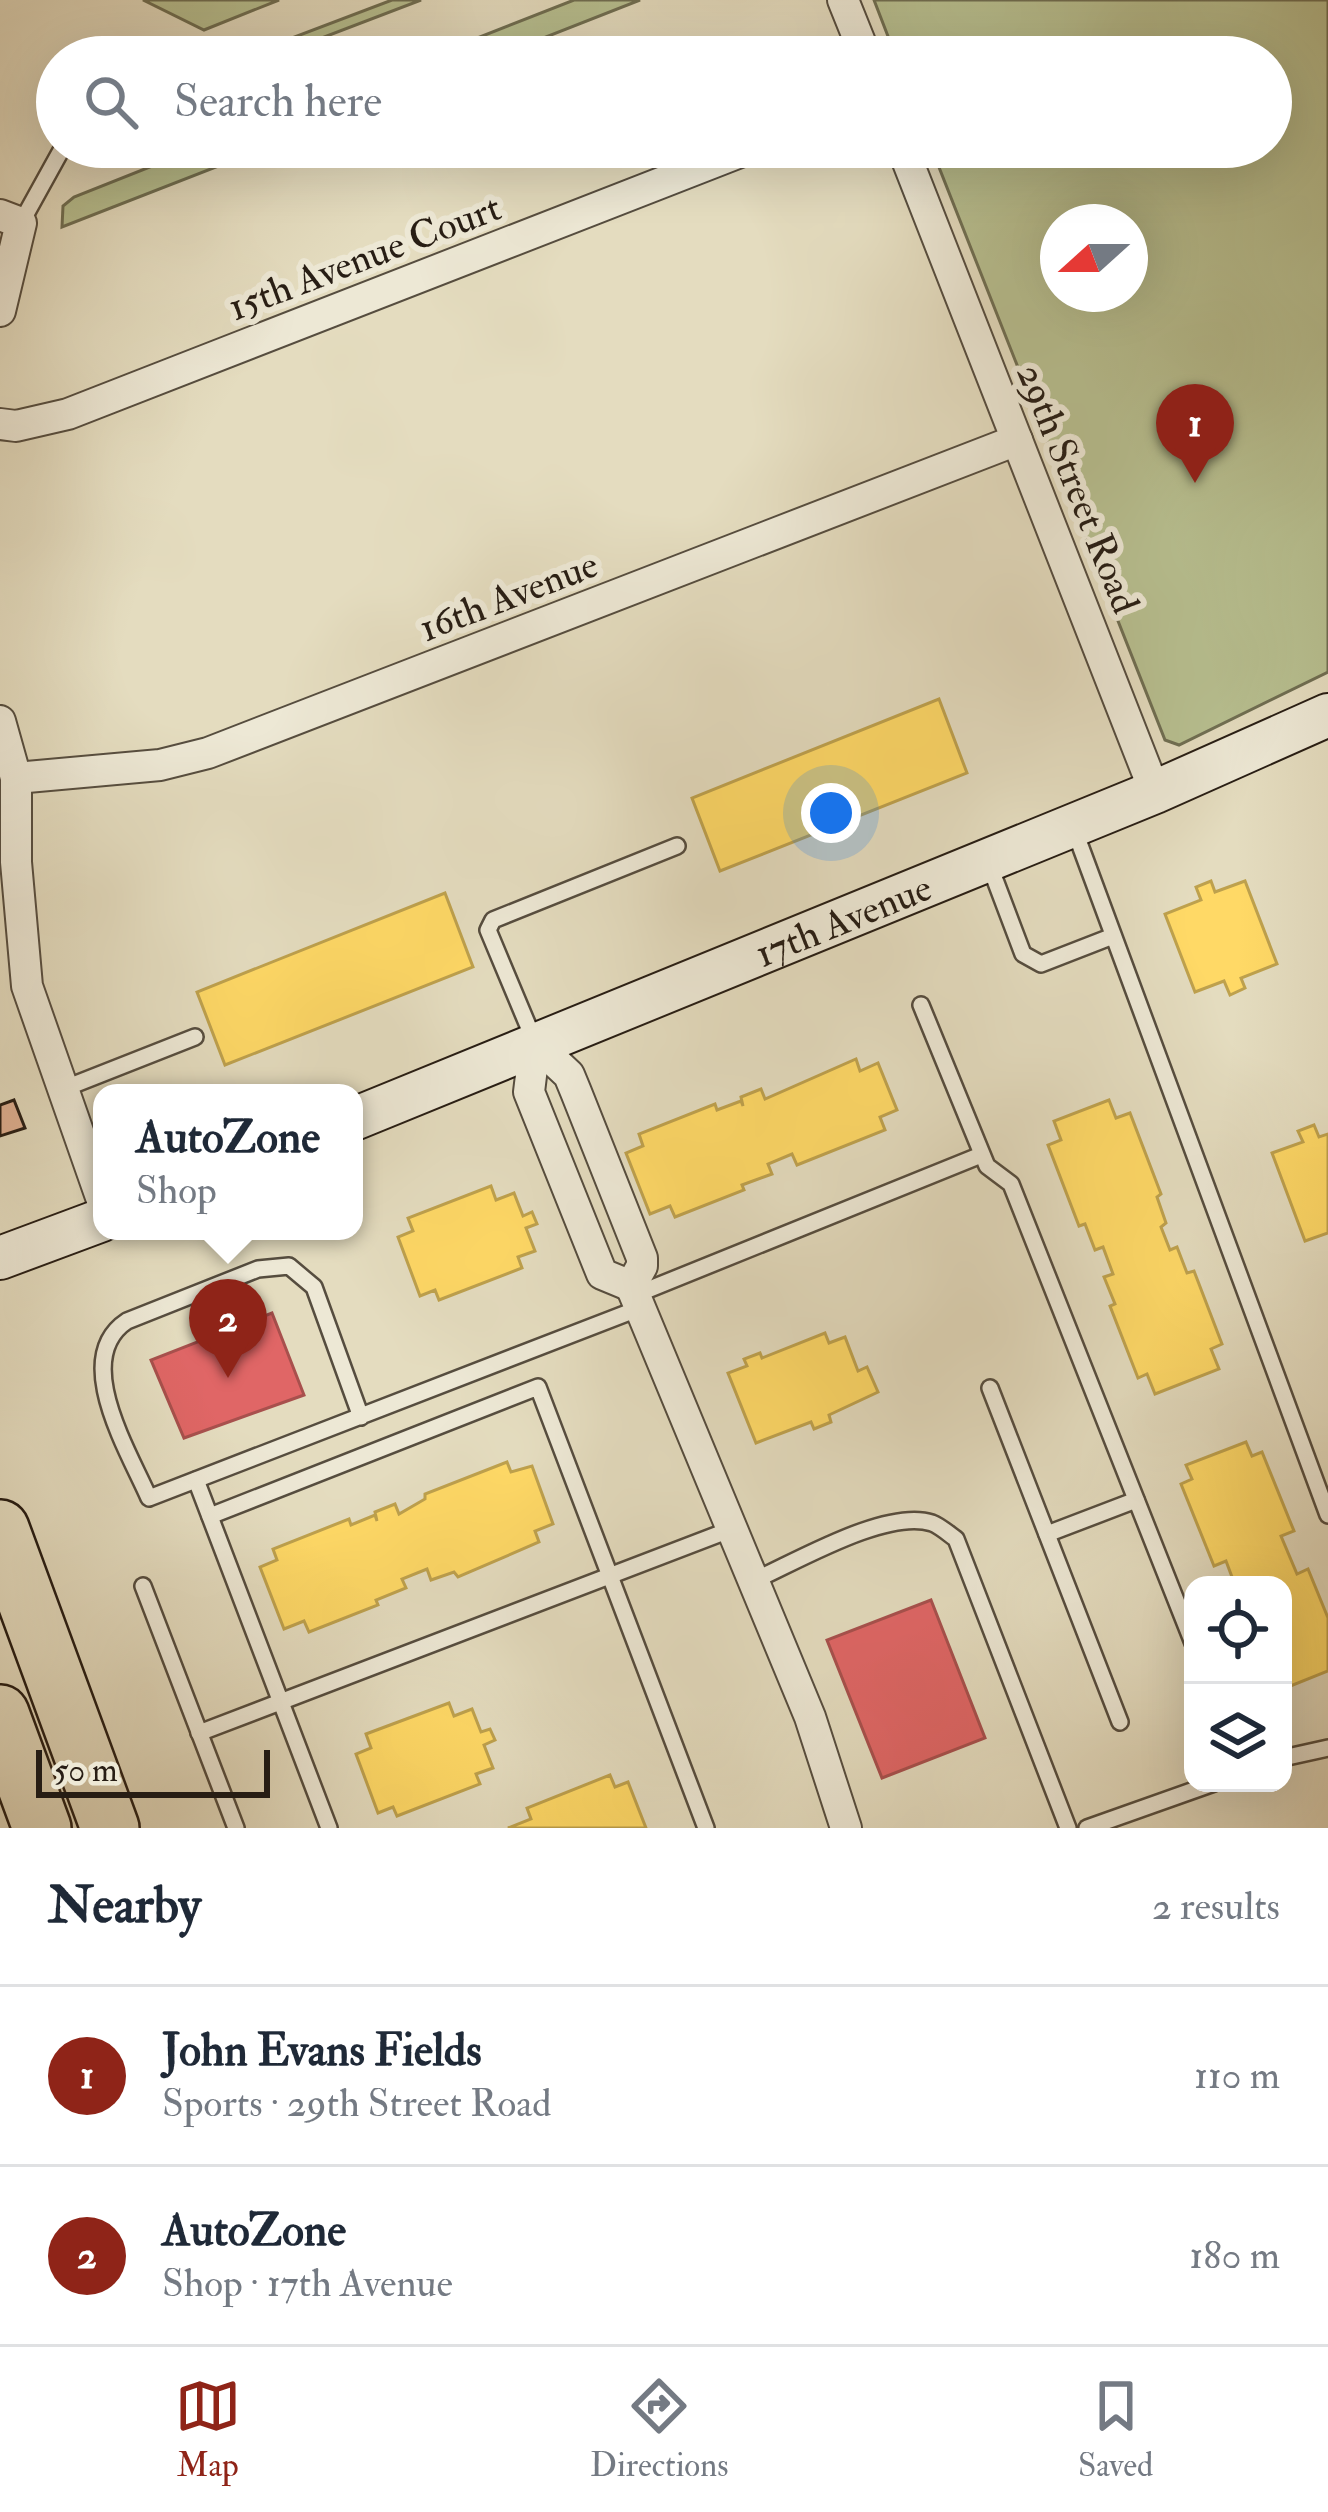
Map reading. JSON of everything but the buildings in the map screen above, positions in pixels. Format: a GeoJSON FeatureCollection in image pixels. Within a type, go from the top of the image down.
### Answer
{"type":"FeatureCollection","features":[{"type":"Feature","properties":{"kind":"highway"},"geometry":{"type":"LineString","coordinates":[[0,1529],[110,1828]]}},
{"type":"Feature","properties":{"kind":"highway"},"geometry":{"type":"LineString","coordinates":[[0,1714],[42,1828]]}},
{"type":"Feature","properties":{"kind":"main road","name":"17th Avenue"},"geometry":{"type":"LineString","coordinates":[[363,1115],[1073,827],[1328,715]]}},
{"type":"Feature","properties":{"kind":"main road"},"geometry":{"type":"LineString","coordinates":[[0,1258],[93,1223]]}},
{"type":"Feature","properties":{"kind":"street"},"geometry":{"type":"LineString","coordinates":[[843,0],[858,36]]}},
{"type":"Feature","properties":{"kind":"street","name":"15th Avenue Court"},"geometry":{"type":"LineString","coordinates":[[0,424],[68,414],[699,168]]}},
{"type":"Feature","properties":{"kind":"street","name":"29th Street Road"},"geometry":{"type":"LineString","coordinates":[[910,168],[1155,792]]}},
{"type":"Feature","properties":{"kind":"street"},"geometry":{"type":"LineString","coordinates":[[0,311],[10,219]]}},
{"type":"Feature","properties":{"kind":"street","name":"16th Avenue"},"geometry":{"type":"LineString","coordinates":[[16,778],[160,765],[208,753],[1018,440]]}},
{"type":"Feature","properties":{"kind":"street"},"geometry":{"type":"LineString","coordinates":[[0,722],[16,778],[16,862],[27,986],[93,1174]]}},
{"type":"Feature","properties":{"kind":"street"},"geometry":{"type":"LineString","coordinates":[[535,1042],[530,1094],[602,1274],[635,1296],[810,1717],[846,1828]]}},
{"type":"Feature","properties":{"kind":"street"},"geometry":{"type":"LineString","coordinates":[[535,1042],[569,1075],[643,1262],[635,1296]]}},
{"type":"Feature","properties":{"kind":"lane"},"geometry":{"type":"LineString","coordinates":[[10,219],[48,168]]}},
{"type":"Feature","properties":{"kind":"lane"},"geometry":{"type":"LineString","coordinates":[[1073,827],[1328,1515]]}},
{"type":"Feature","properties":{"kind":"lane"},"geometry":{"type":"LineString","coordinates":[[535,1042],[488,930],[493,920],[677,846]]}},
{"type":"Feature","properties":{"kind":"lane"},"geometry":{"type":"LineString","coordinates":[[988,861],[1023,954],[1031,961],[1041,964],[1113,936]]}},
{"type":"Feature","properties":{"kind":"lane"},"geometry":{"type":"LineString","coordinates":[[921,1005],[987,1166],[1011,1184],[1184,1620]]}},
{"type":"Feature","properties":{"kind":"lane"},"geometry":{"type":"LineString","coordinates":[[63,1089],[195,1037]]}},
{"type":"Feature","properties":{"kind":"lane"},"geometry":{"type":"LineString","coordinates":[[361,1417],[314,1287],[289,1265],[258,1269],[128,1321],[105,1343],[101,1364],[109,1404],[149,1498],[361,1417],[635,1296],[982,1155]]}},
{"type":"Feature","properties":{"kind":"lane"},"geometry":{"type":"LineString","coordinates":[[210,1516],[538,1387],[706,1828]]}},
{"type":"Feature","properties":{"kind":"lane"},"geometry":{"type":"LineString","coordinates":[[990,1388],[1120,1722]]}},
{"type":"Feature","properties":{"kind":"lane"},"geometry":{"type":"LineString","coordinates":[[196,1480],[328,1828]]}},
{"type":"Feature","properties":{"kind":"lane"},"geometry":{"type":"LineString","coordinates":[[1047,1534],[1136,1500]]}},
{"type":"Feature","properties":{"kind":"lane"},"geometry":{"type":"LineString","coordinates":[[754,1581],[860,1533],[904,1521],[932,1523],[956,1539],[1068,1828]]}},
{"type":"Feature","properties":{"kind":"lane"},"geometry":{"type":"LineString","coordinates":[[199,1733],[732,1529]]}},
{"type":"Feature","properties":{"kind":"lane"},"geometry":{"type":"LineString","coordinates":[[143,1586],[236,1828]]}},
{"type":"Feature","properties":{"kind":"lane"},"geometry":{"type":"LineString","coordinates":[[1292,1756],[1328,1748]]}},
{"type":"Feature","properties":{"kind":"lane"},"geometry":{"type":"LineString","coordinates":[[1087,1828],[1189,1792]]}},
{"type":"Feature","properties":{"kind":"green space"},"geometry":{"type":"Polygon","coordinates":[[[143,0],[279,0],[204,30],[143,0]]]}},
{"type":"Feature","properties":{"kind":"green space"},"geometry":{"type":"Polygon","coordinates":[[[392,0],[421,0],[327,36],[297,36],[392,0]]]}},
{"type":"Feature","properties":{"kind":"green space"},"geometry":{"type":"Polygon","coordinates":[[[574,0],[640,0],[548,36],[482,36],[574,0]]]}},
{"type":"Feature","properties":{"kind":"green space"},"geometry":{"type":"Polygon","coordinates":[[[874,0],[1328,0],[1328,672],[1179,745],[1165,740],[939,168],[1292,168],[1292,36],[888,36],[874,0]]]}},
{"type":"Feature","properties":{"kind":"green space"},"geometry":{"type":"Polygon","coordinates":[[[147,168],[213,168],[62,227],[63,206],[74,197],[147,168]]]}},
{"type":"Feature","properties":{"kind":"place","name":"John Evans Fields"},"geometry":{"type":"Point","coordinates":[1195,483]}},
{"type":"Feature","properties":{"kind":"place","name":"AutoZone"},"geometry":{"type":"Point","coordinates":[228,1378]}}]}
